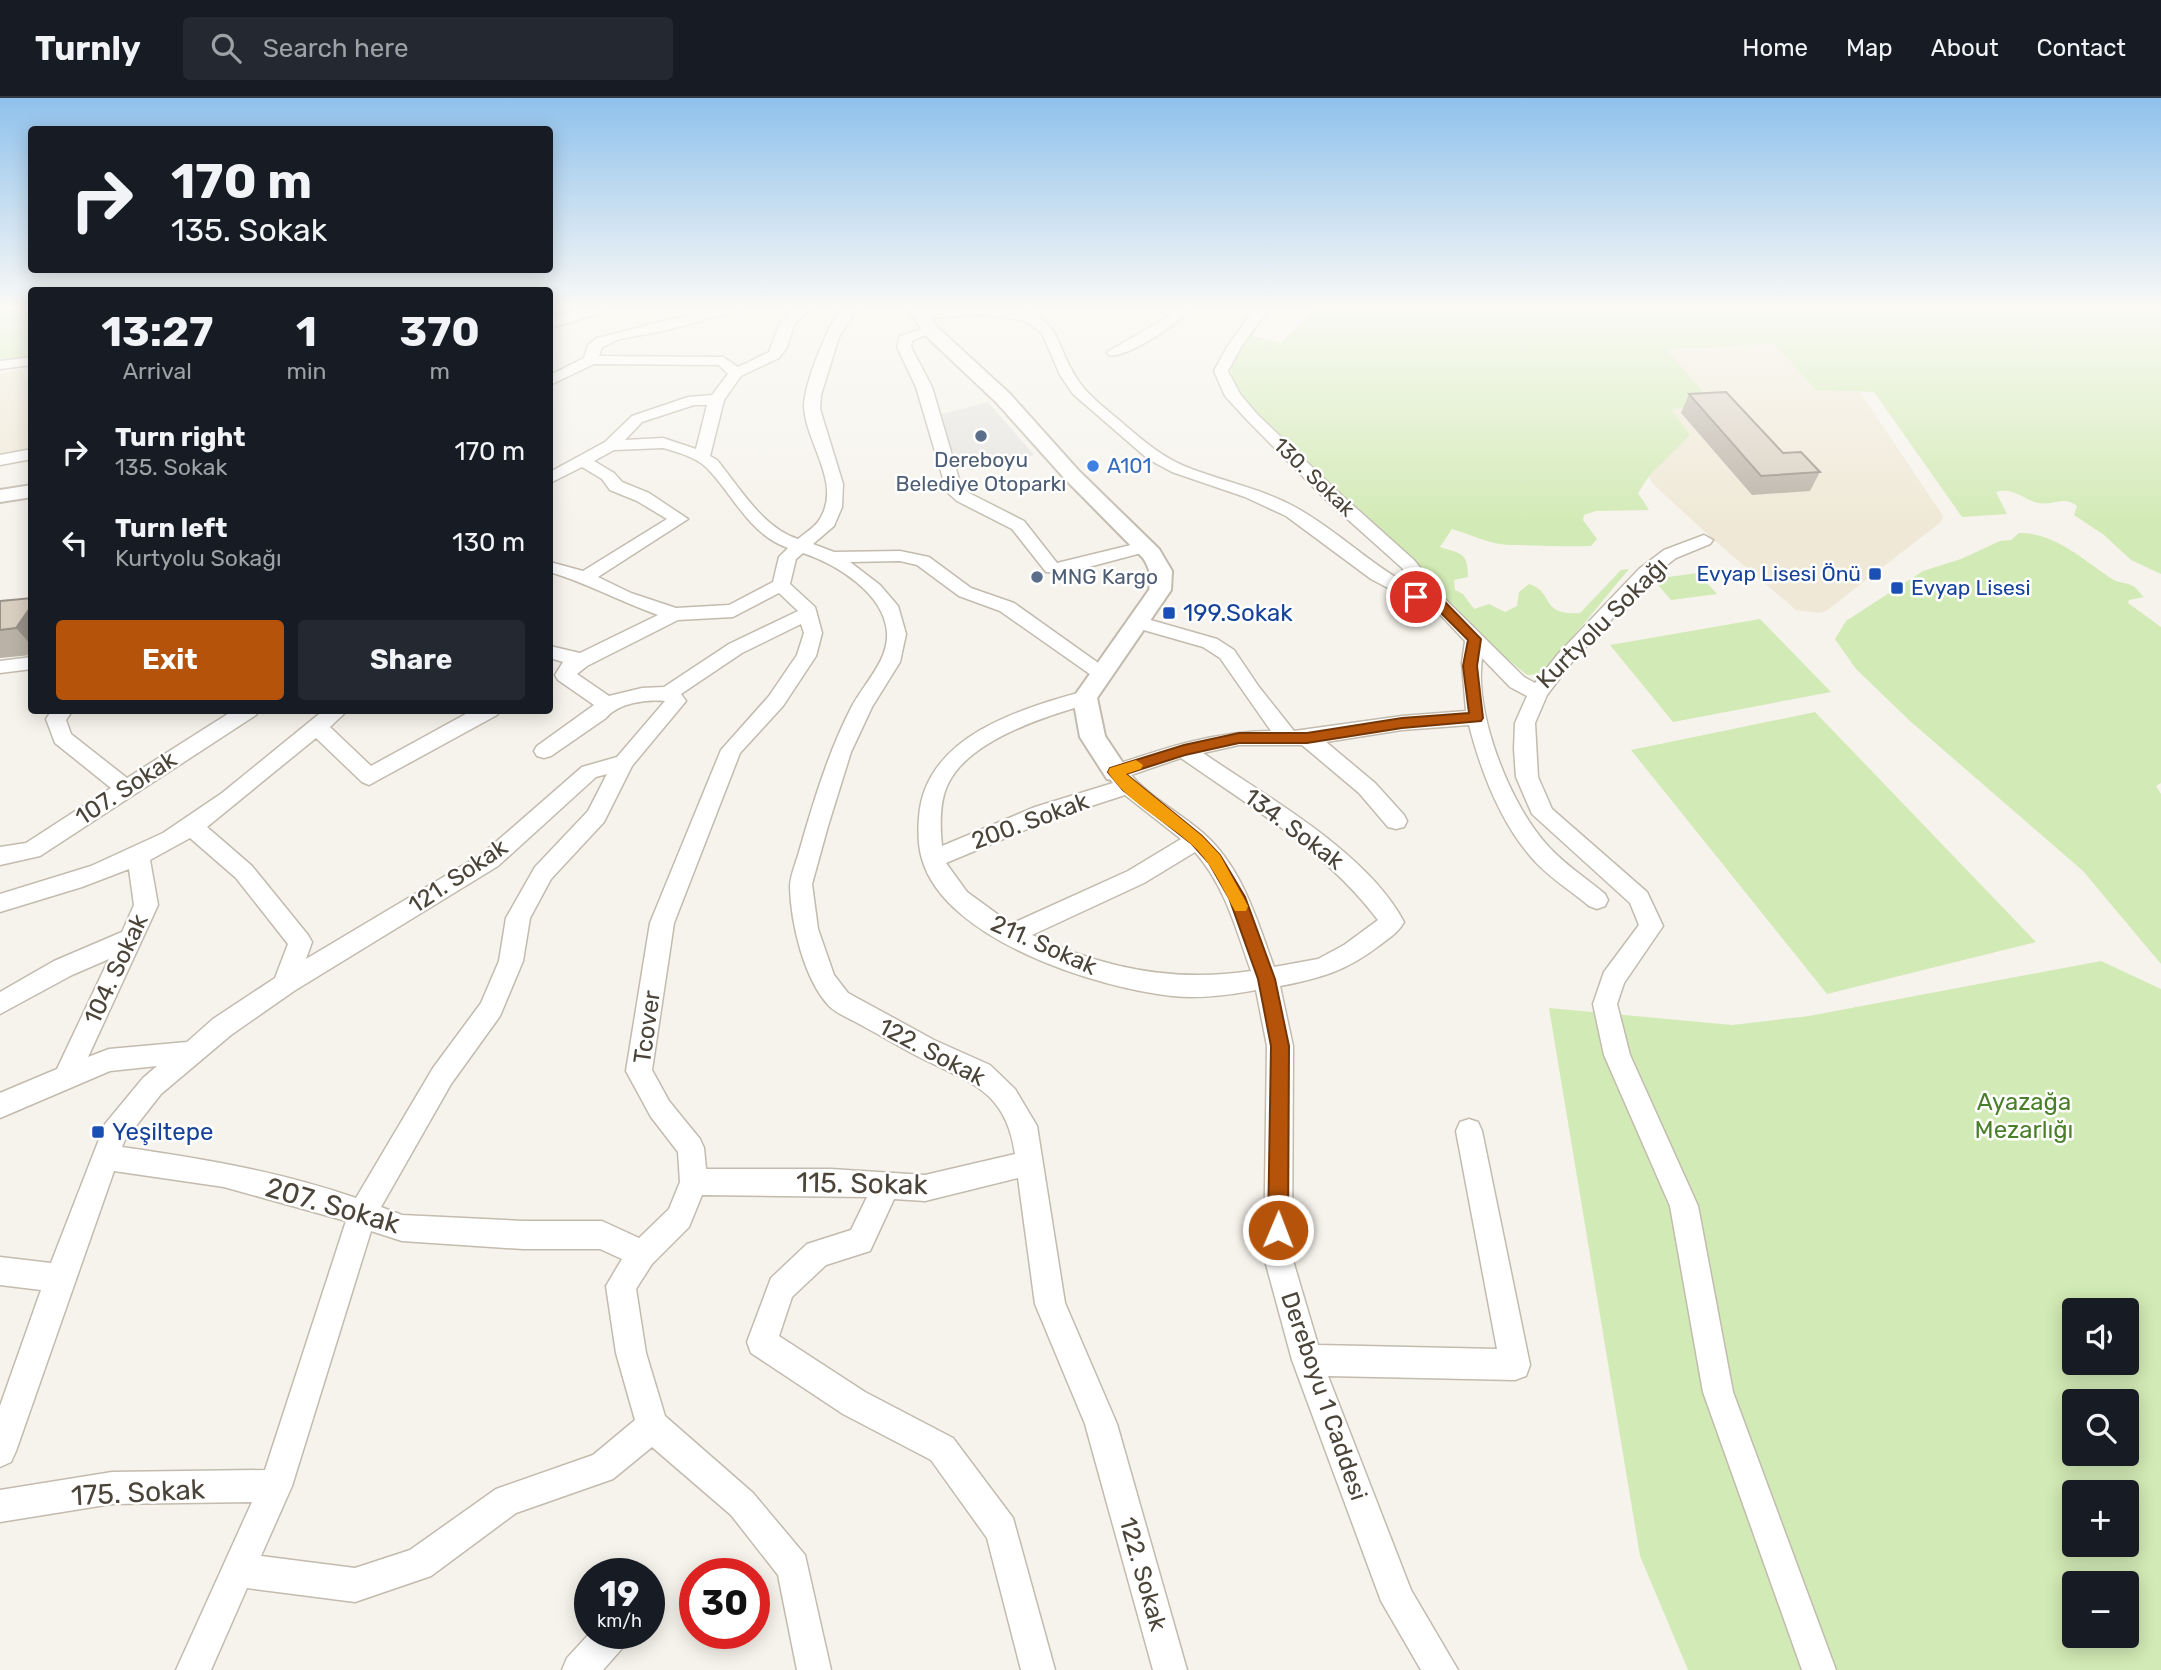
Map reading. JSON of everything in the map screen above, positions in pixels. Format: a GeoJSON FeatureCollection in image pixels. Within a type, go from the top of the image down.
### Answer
{"type":"FeatureCollection","features":[{"type":"Feature","properties":{"kind":"street"},"geometry":{"type":"LineString","coordinates":[[702,458],[716,400],[731,380]]}},
{"type":"Feature","properties":{"kind":"street"},"geometry":{"type":"LineString","coordinates":[[553,568],[675,614],[733,611],[780,585],[788,557],[828,522],[834,507],[835,484],[813,409],[813,395],[818,380]]}},
{"type":"Feature","properties":{"kind":"street"},"geometry":{"type":"LineString","coordinates":[[921,380],[953,488],[963,497],[1018,525],[1052,568],[1066,568],[1143,547]]}},
{"type":"Feature","properties":{"kind":"street"},"geometry":{"type":"LineString","coordinates":[[978,380],[1043,446],[1054,463],[1072,475],[1160,567],[1164,580],[1160,590],[1140,623],[1101,672],[1086,698]]}},
{"type":"Feature","properties":{"kind":"street","name":"Kurtyolu Sokağı"},"geometry":{"type":"LineString","coordinates":[[1070,380],[1076,389],[1156,455],[1176,468],[1273,501],[1321,531],[1385,582],[1416,597],[1439,603],[1517,682],[1538,694],[1565,658],[1646,573],[1670,554],[1704,540]]}},
{"type":"Feature","properties":{"kind":"street","name":"130. Sokak"},"geometry":{"type":"LineString","coordinates":[[1225,380],[1233,396],[1331,495],[1408,564],[1439,603]]}},
{"type":"Feature","properties":{"kind":"street"},"geometry":{"type":"LineString","coordinates":[[553,476],[611,445],[637,419],[693,400],[716,400]]}},
{"type":"Feature","properties":{"kind":"street"},"geometry":{"type":"LineString","coordinates":[[611,445],[663,443],[685,449],[711,463],[750,511],[777,538],[832,557],[900,556],[923,561],[965,592],[1007,607],[1101,672]]}},
{"type":"Feature","properties":{"kind":"street"},"geometry":{"type":"LineString","coordinates":[[0,460],[28,455]]}},
{"type":"Feature","properties":{"kind":"street"},"geometry":{"type":"LineString","coordinates":[[583,461],[608,476],[616,486],[643,497],[679,519],[583,578]]}},
{"type":"Feature","properties":{"kind":"street"},"geometry":{"type":"LineString","coordinates":[[0,495],[28,492]]}},
{"type":"Feature","properties":{"kind":"street","name":"122. Sokak"},"geometry":{"type":"LineString","coordinates":[[832,557],[874,589],[891,610],[897,634],[890,662],[862,706],[841,752],[817,826],[801,884],[806,929],[824,979],[839,1000],[925,1048],[981,1073],[1006,1097],[1024,1126],[1050,1304],[1101,1424],[1170,1670]]}},
{"type":"Feature","properties":{"kind":"street"},"geometry":{"type":"LineString","coordinates":[[544,751],[599,713],[606,704],[642,695],[669,693],[711,662],[764,631],[808,614],[806,607],[780,585]]}},
{"type":"Feature","properties":{"kind":"street"},"geometry":{"type":"LineString","coordinates":[[553,675],[675,614]]}},
{"type":"Feature","properties":{"kind":"street","name":"Tcover"},"geometry":{"type":"LineString","coordinates":[[652,1426],[631,1353],[621,1286],[642,1254],[679,1218],[694,1182],[691,1148],[660,1109],[639,1071],[662,923],[731,750],[776,701],[806,656],[813,633],[808,614]]}},
{"type":"Feature","properties":{"kind":"street"},"geometry":{"type":"LineString","coordinates":[[1140,623],[1210,643],[1227,654],[1252,692],[1298,738],[1367,788],[1396,821]]}},
{"type":"Feature","properties":{"kind":"street"},"geometry":{"type":"LineString","coordinates":[[1475,639],[1470,666],[1476,718],[1499,784],[1523,831],[1539,851],[1597,900]]}},
{"type":"Feature","properties":{"kind":"street"},"geometry":{"type":"LineString","coordinates":[[553,653],[581,660]]}},
{"type":"Feature","properties":{"kind":"street"},"geometry":{"type":"LineString","coordinates":[[581,660],[565,675],[606,704]]}},
{"type":"Feature","properties":{"kind":"street"},"geometry":{"type":"LineString","coordinates":[[0,667],[28,664]]}},
{"type":"Feature","properties":{"kind":"street"},"geometry":{"type":"LineString","coordinates":[[193,1670],[276,1486],[363,1213],[442,1076],[491,1009],[511,961],[518,918],[543,873],[596,816],[624,762],[676,701],[669,693]]}},
{"type":"Feature","properties":{"kind":"street"},"geometry":{"type":"LineString","coordinates":[[1538,694],[1525,723],[1524,749],[1527,777],[1542,814],[1639,898],[1651,926],[1613,979],[1605,1004],[1617,1055],[1684,1206],[1718,1392],[1819,1670]]}},
{"type":"Feature","properties":{"kind":"street","name":"Dereboyu 1 Caddesi"},"geometry":{"type":"LineString","coordinates":[[1086,698],[1093,737],[1122,779],[1197,840],[1214,859],[1237,897],[1266,979],[1280,1046],[1278,1256],[1307,1360],[1398,1601],[1441,1670]]}},
{"type":"Feature","properties":{"kind":"street","name":"211. Sokak"},"geometry":{"type":"LineString","coordinates":[[1086,698],[1045,708],[1011,723],[960,755],[940,778],[930,812],[933,859],[942,877],[967,905],[993,926],[1095,970],[1145,983],[1213,985],[1266,979],[1325,967],[1370,940],[1392,922]]}},
{"type":"Feature","properties":{"kind":"street"},"geometry":{"type":"LineString","coordinates":[[60,714],[56,719],[62,738],[125,788]]}},
{"type":"Feature","properties":{"kind":"street","name":"107. Sokak"},"geometry":{"type":"LineString","coordinates":[[0,856],[32,850],[243,714]]}},
{"type":"Feature","properties":{"kind":"street"},"geometry":{"type":"LineString","coordinates":[[0,903],[138,857],[191,826],[266,771],[333,714]]}},
{"type":"Feature","properties":{"kind":"street"},"geometry":{"type":"LineString","coordinates":[[317,727],[369,777],[483,714]]}},
{"type":"Feature","properties":{"kind":"street","name":"200. Sokak"},"geometry":{"type":"LineString","coordinates":[[933,859],[1184,750],[1239,738],[1298,738],[1390,724],[1476,718]]}},
{"type":"Feature","properties":{"kind":"street","name":"134. Sokak"},"geometry":{"type":"LineString","coordinates":[[1184,750],[1335,856],[1375,897],[1392,922]]}},
{"type":"Feature","properties":{"kind":"street","name":"121. Sokak"},"geometry":{"type":"LineString","coordinates":[[0,1451],[114,1133],[152,1086],[222,1027],[285,984],[489,860],[589,772],[624,762]]}},
{"type":"Feature","properties":{"kind":"street"},"geometry":{"type":"LineString","coordinates":[[191,826],[244,872],[300,942],[285,984]]}},
{"type":"Feature","properties":{"kind":"street"},"geometry":{"type":"LineString","coordinates":[[1010,935],[1136,877],[1197,840]]}},
{"type":"Feature","properties":{"kind":"street","name":"104. Sokak"},"geometry":{"type":"LineString","coordinates":[[66,1077],[146,905],[138,857]]}},
{"type":"Feature","properties":{"kind":"street"},"geometry":{"type":"LineString","coordinates":[[0,1004],[63,968],[130,939]]}},
{"type":"Feature","properties":{"kind":"street"},"geometry":{"type":"LineString","coordinates":[[0,1106],[109,1060],[192,1052]]}},
{"type":"Feature","properties":{"kind":"street"},"geometry":{"type":"LineString","coordinates":[[1307,1360],[1515,1365],[1469,1131]]}},
{"type":"Feature","properties":{"kind":"street","name":"207. Sokak"},"geometry":{"type":"LineString","coordinates":[[105,1157],[224,1174],[363,1213],[402,1228],[523,1235],[602,1235],[642,1254]]}},
{"type":"Feature","properties":{"kind":"street","name":"115. Sokak"},"geometry":{"type":"LineString","coordinates":[[694,1182],[831,1182],[925,1188],[1028,1163]]}},
{"type":"Feature","properties":{"kind":"street"},"geometry":{"type":"LineString","coordinates":[[886,1186],[860,1241],[817,1254],[781,1288],[762,1342],[854,1403],[942,1449],[1001,1530],[1038,1670]]}},
{"type":"Feature","properties":{"kind":"street"},"geometry":{"type":"LineString","coordinates":[[0,1271],[60,1278]]}},
{"type":"Feature","properties":{"kind":"street"},"geometry":{"type":"LineString","coordinates":[[237,1570],[355,1585],[419,1564],[508,1500],[602,1468],[652,1426],[742,1504],[793,1567],[814,1670]]}},
{"type":"Feature","properties":{"kind":"street","name":"175. Sokak"},"geometry":{"type":"LineString","coordinates":[[0,1506],[112,1488],[276,1486]]}},
{"type":"Feature","properties":{"kind":"street"},"geometry":{"type":"LineString","coordinates":[[579,1670],[598,1649]]}},
{"type":"Feature","properties":{"kind":"shaded area"},"geometry":{"type":"Polygon","coordinates":[[[0,380],[27,380],[28,449],[0,455],[0,380]]]}},
{"type":"Feature","properties":{"kind":"shaded area"},"geometry":{"type":"Polygon","coordinates":[[[1692,380],[1807,380],[1816,390],[1860,392],[1943,516],[1941,522],[1826,611],[1819,613],[1796,610],[1715,541],[1655,486],[1648,476],[1690,435],[1670,409],[1713,405],[1692,380]]]}},
{"type":"Feature","properties":{"kind":"shaded area","name":"Dereboyu Belediye Otoparkı"},"geometry":{"type":"Polygon","coordinates":[[[988,402],[1034,455],[971,470],[947,445],[942,414],[988,402]]]}},
{"type":"Feature","properties":{"kind":"green space"},"geometry":{"type":"Polygon","coordinates":[[[1234,380],[1693,380],[1714,405],[1671,409],[1690,435],[1649,476],[1638,493],[1649,510],[1596,511],[1584,515],[1583,520],[1597,539],[1591,546],[1503,545],[1452,529],[1440,547],[1464,558],[1468,577],[1454,580],[1455,590],[1463,594],[1474,609],[1489,604],[1505,612],[1517,606],[1519,592],[1529,584],[1542,592],[1558,611],[1580,613],[1621,570],[1629,569],[1542,674],[1527,675],[1480,636],[1240,395],[1234,380]]]}},
{"type":"Feature","properties":{"kind":"green space"},"geometry":{"type":"Polygon","coordinates":[[[1807,380],[2161,380],[2161,574],[2131,560],[2104,535],[2074,515],[2077,506],[2067,501],[2044,504],[2013,492],[2002,491],[1996,492],[2007,514],[1962,517],[1874,392],[1816,390],[1807,380]]]}},
{"type":"Feature","properties":{"kind":"green space"},"geometry":{"type":"Polygon","coordinates":[[[2019,533],[2057,542],[2112,579],[2134,587],[2144,597],[2129,600],[2128,603],[2161,627],[2161,783],[2156,786],[2161,794],[2161,964],[2083,871],[1910,721],[1856,669],[1835,639],[1846,621],[1923,571],[1961,559],[2000,541],[2011,540],[2019,533]]]}},
{"type":"Feature","properties":{"kind":"green space"},"geometry":{"type":"Polygon","coordinates":[[[1698,573],[1717,594],[1671,600],[1653,579],[1698,573]]]}},
{"type":"Feature","properties":{"kind":"green space"},"geometry":{"type":"Polygon","coordinates":[[[1760,619],[1831,692],[1673,722],[1610,645],[1760,619]]]}},
{"type":"Feature","properties":{"kind":"green space"},"geometry":{"type":"Polygon","coordinates":[[[1815,712],[2036,942],[1827,994],[1631,750],[1815,712]]]}},
{"type":"Feature","properties":{"kind":"green space","name":"Ayazağa Mezarlığı"},"geometry":{"type":"Polygon","coordinates":[[[2101,961],[2161,989],[2161,1670],[1688,1670],[1640,1556],[1549,1008],[1732,1025],[1809,1016],[2101,961]]]}},
{"type":"Feature","properties":{"kind":"building"},"geometry":{"type":"Polygon","coordinates":[[[1726,392],[1783,453],[1801,452],[1820,472],[1761,476],[1689,394],[1726,392]]]}},
{"type":"Feature","properties":{"kind":"building"},"geometry":{"type":"Polygon","coordinates":[[[28,598],[28,611],[16,628],[0,630],[0,601],[28,598]]]}},
{"type":"Feature","properties":{"kind":"slow traffic"},"geometry":{"type":"LineString","coordinates":[[1136,765],[1116,772],[1128,786],[1197,840],[1214,859],[1240,906]]}},
{"type":"Feature","properties":{"kind":"place","name":"Dereboyu Belediye Otoparkı"},"geometry":{"type":"Point","coordinates":[981,436]}},
{"type":"Feature","properties":{"kind":"place","name":"A101"},"geometry":{"type":"Point","coordinates":[1093,466]}},
{"type":"Feature","properties":{"kind":"place","name":"Evyap Lisesi Önü"},"geometry":{"type":"Point","coordinates":[1875,574]}},
{"type":"Feature","properties":{"kind":"place","name":"MNG Kargo"},"geometry":{"type":"Point","coordinates":[1037,577]}},
{"type":"Feature","properties":{"kind":"place","name":"Evyap Lisesi"},"geometry":{"type":"Point","coordinates":[1897,588]}},
{"type":"Feature","properties":{"kind":"place","name":"199.Sokak"},"geometry":{"type":"Point","coordinates":[1169,613]}},
{"type":"Feature","properties":{"kind":"place","name":"Yeşiltepe"},"geometry":{"type":"Point","coordinates":[98,1132]}},
{"type":"Feature","properties":{"kind":"route"},"geometry":{"type":"LineString","coordinates":[[1278,1230],[1280,1046],[1266,979],[1237,897],[1214,859],[1197,840],[1128,786],[1116,772],[1184,750],[1239,738],[1307,738],[1343,730],[1402,723],[1476,718],[1470,666],[1475,639],[1439,603],[1416,597]]}}]}
